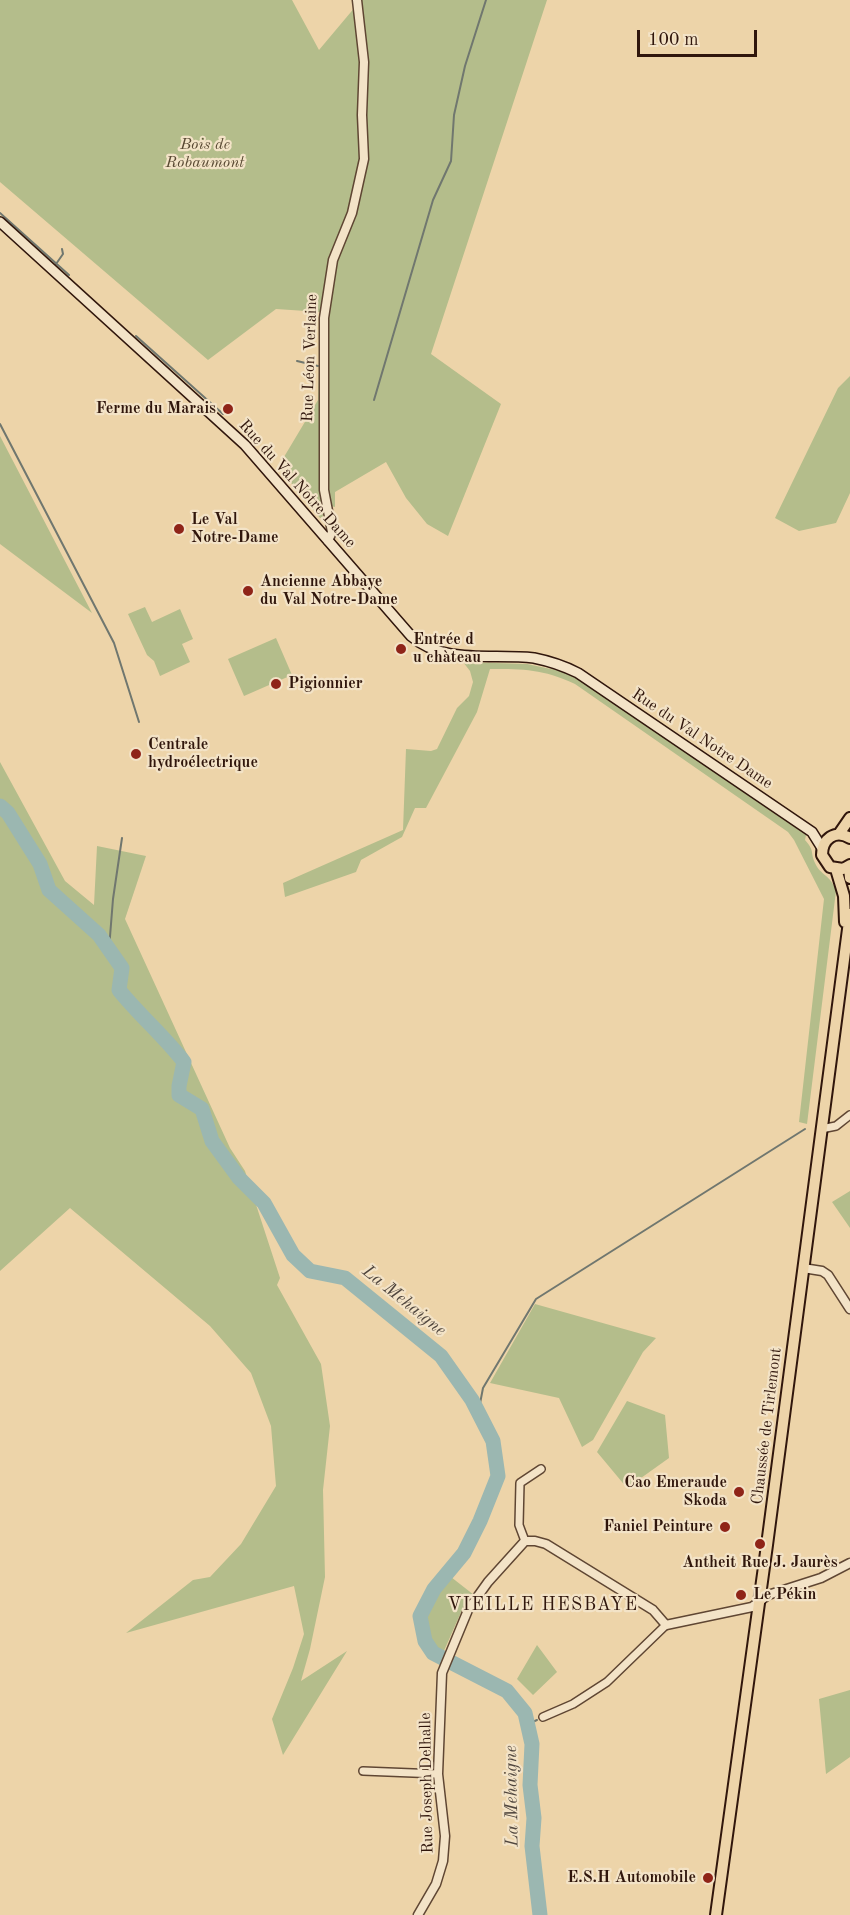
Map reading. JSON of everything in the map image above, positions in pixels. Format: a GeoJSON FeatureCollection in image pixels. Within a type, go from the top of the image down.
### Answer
{"type":"FeatureCollection","features":[{"type":"Feature","properties":{"kind":"main road","name":"Rue du Val Notre Dame"},"geometry":{"type":"LineString","coordinates":[[0,222],[245,445],[411,636],[429,649],[455,654],[541,660],[578,673],[812,832],[822,848]]}},
{"type":"Feature","properties":{"kind":"main road"},"geometry":{"type":"LineString","coordinates":[[822,848],[840,836],[850,818]]}},
{"type":"Feature","properties":{"kind":"main road","name":"Rue du Val Notre Dame"},"geometry":{"type":"LineString","coordinates":[[812,832],[840,836]]}},
{"type":"Feature","properties":{"kind":"main road","name":"Chaussée de Tirlemont"},"geometry":{"type":"LineString","coordinates":[[822,848],[825,862],[836,869],[844,896],[846,940]]}},
{"type":"Feature","properties":{"kind":"main road"},"geometry":{"type":"LineString","coordinates":[[836,869],[849,866],[850,878]]}},
{"type":"Feature","properties":{"kind":"main road","name":"Chaussée de Tirlemont"},"geometry":{"type":"LineString","coordinates":[[716,1915],[850,914]]}},
{"type":"Feature","properties":{"kind":"street","name":"Rue Léon Verlaine"},"geometry":{"type":"LineString","coordinates":[[328,541],[332,532],[324,490],[324,318],[333,260],[352,213],[364,159],[362,115],[364,62],[357,0]]}},
{"type":"Feature","properties":{"kind":"street"},"geometry":{"type":"LineString","coordinates":[[821,1129],[836,1126],[850,1115]]}},
{"type":"Feature","properties":{"kind":"street"},"geometry":{"type":"LineString","coordinates":[[802,1268],[828,1275],[850,1309]]}},
{"type":"Feature","properties":{"kind":"street"},"geometry":{"type":"LineString","coordinates":[[541,1469],[520,1483],[519,1525],[525,1541],[546,1544],[653,1610],[666,1625]]}},
{"type":"Feature","properties":{"kind":"street","name":"Rue Joseph Delhalle"},"geometry":{"type":"LineString","coordinates":[[418,1915],[436,1884],[443,1861],[445,1836],[438,1774],[442,1673],[468,1610],[488,1582],[525,1541]]}},
{"type":"Feature","properties":{"kind":"street"},"geometry":{"type":"LineString","coordinates":[[543,1717],[573,1704],[607,1682],[666,1625],[753,1607],[768,1595],[821,1578],[850,1563]]}},
{"type":"Feature","properties":{"kind":"street"},"geometry":{"type":"LineString","coordinates":[[363,1771],[438,1774]]}},
{"type":"Feature","properties":{"kind":"green space","name":"Bois de Robaumont"},"geometry":{"type":"Polygon","coordinates":[[[0,0],[292,0],[319,50],[361,0],[547,0],[431,354],[501,404],[448,536],[427,524],[406,498],[386,462],[335,492],[335,507],[323,504],[323,517],[320,518],[278,467],[318,400],[321,312],[276,309],[208,360],[0,182],[0,0]]]}},
{"type":"Feature","properties":{"kind":"green space"},"geometry":{"type":"Polygon","coordinates":[[[850,376],[850,493],[836,523],[799,531],[775,518],[838,388],[850,376]]]}},
{"type":"Feature","properties":{"kind":"green space"},"geometry":{"type":"Polygon","coordinates":[[[0,436],[92,613],[0,544],[0,436]]]}},
{"type":"Feature","properties":{"kind":"green space"},"geometry":{"type":"Polygon","coordinates":[[[145,607],[152,622],[180,609],[193,639],[182,644],[190,662],[160,676],[154,661],[147,655],[128,614],[145,607]]]}},
{"type":"Feature","properties":{"kind":"green space"},"geometry":{"type":"Polygon","coordinates":[[[276,638],[292,675],[244,696],[228,659],[276,638]]]}},
{"type":"Feature","properties":{"kind":"green space"},"geometry":{"type":"Polygon","coordinates":[[[463,662],[527,664],[570,673],[806,835],[805,840],[811,849],[817,867],[836,891],[807,1124],[799,1122],[824,899],[794,840],[788,832],[575,684],[553,675],[533,671],[490,669],[477,712],[426,808],[415,808],[402,837],[361,860],[356,872],[285,897],[283,883],[403,830],[406,749],[431,751],[437,749],[457,708],[469,696],[473,682],[470,671],[463,662]]]}},
{"type":"Feature","properties":{"kind":"green space"},"geometry":{"type":"Polygon","coordinates":[[[0,762],[65,881],[94,905],[97,846],[146,856],[125,919],[230,1148],[245,1171],[280,1278],[277,1285],[321,1364],[330,1426],[323,1490],[325,1577],[301,1681],[347,1651],[283,1755],[272,1719],[304,1634],[294,1586],[126,1633],[193,1580],[210,1577],[241,1544],[276,1486],[271,1426],[251,1373],[210,1326],[70,1208],[0,1271],[0,762]]]}},
{"type":"Feature","properties":{"kind":"green space"},"geometry":{"type":"Polygon","coordinates":[[[850,1191],[850,1228],[832,1202],[850,1191]]]}},
{"type":"Feature","properties":{"kind":"green space"},"geometry":{"type":"Polygon","coordinates":[[[535,1304],[656,1338],[643,1352],[593,1440],[582,1447],[559,1398],[490,1383],[535,1304]]]}},
{"type":"Feature","properties":{"kind":"green space"},"geometry":{"type":"Polygon","coordinates":[[[627,1401],[665,1415],[669,1458],[627,1488],[597,1452],[627,1401]]]}},
{"type":"Feature","properties":{"kind":"green space"},"geometry":{"type":"Polygon","coordinates":[[[451,1577],[474,1595],[462,1610],[443,1653],[429,1635],[428,1615],[437,1595],[451,1577]]]}},
{"type":"Feature","properties":{"kind":"green space"},"geometry":{"type":"Polygon","coordinates":[[[537,1645],[557,1672],[533,1695],[517,1679],[537,1645]]]}},
{"type":"Feature","properties":{"kind":"green space"},"geometry":{"type":"Polygon","coordinates":[[[850,1690],[850,1757],[826,1774],[819,1699],[850,1690]]]}},
{"type":"Feature","properties":{"kind":"waterway"},"geometry":{"type":"LineString","coordinates":[[374,400],[433,200],[451,161],[454,115],[465,66],[486,0]]}},
{"type":"Feature","properties":{"kind":"waterway"},"geometry":{"type":"LineString","coordinates":[[0,213],[69,275]]}},
{"type":"Feature","properties":{"kind":"waterway"},"geometry":{"type":"LineString","coordinates":[[56,264],[63,254],[62,249]]}},
{"type":"Feature","properties":{"kind":"waterway"},"geometry":{"type":"LineString","coordinates":[[136,336],[223,414]]}},
{"type":"Feature","properties":{"kind":"waterway"},"geometry":{"type":"LineString","coordinates":[[297,361],[318,366]]}},
{"type":"Feature","properties":{"kind":"waterway"},"geometry":{"type":"LineString","coordinates":[[0,424],[114,643],[139,722]]}},
{"type":"Feature","properties":{"kind":"waterway","name":"La Mehaigne"},"geometry":{"type":"LineString","coordinates":[[0,806],[8,813],[40,864],[49,890],[99,935],[122,968],[119,990],[184,1062],[179,1095],[202,1109],[212,1141],[239,1178],[264,1203],[293,1255],[310,1271],[345,1278],[441,1356],[472,1400],[493,1441],[498,1476],[480,1521],[464,1553],[434,1589],[420,1616],[425,1641],[433,1653],[507,1691],[525,1713],[532,1744],[530,1785],[534,1818],[532,1846],[540,1915]]}},
{"type":"Feature","properties":{"kind":"waterway"},"geometry":{"type":"LineString","coordinates":[[109,949],[113,899],[122,838]]}},
{"type":"Feature","properties":{"kind":"waterway"},"geometry":{"type":"LineString","coordinates":[[478,1414],[483,1388],[536,1299],[805,1129]]}},
{"type":"Feature","properties":{"kind":"waterway"},"geometry":{"type":"LineString","coordinates":[[528,1724],[537,1720]]}},
{"type":"Feature","properties":{"kind":"place","name":"Ferme du Marais"},"geometry":{"type":"Point","coordinates":[228,409]}},
{"type":"Feature","properties":{"kind":"place","name":"Le Val Notre-Dame"},"geometry":{"type":"Point","coordinates":[179,529]}},
{"type":"Feature","properties":{"kind":"place","name":"Ancienne Abbaye du Val Notre-Dame"},"geometry":{"type":"Point","coordinates":[248,591]}},
{"type":"Feature","properties":{"kind":"place","name":"Entrée d u chàteau"},"geometry":{"type":"Point","coordinates":[401,649]}},
{"type":"Feature","properties":{"kind":"place","name":"Pigionnier"},"geometry":{"type":"Point","coordinates":[276,684]}},
{"type":"Feature","properties":{"kind":"place","name":"Centrale hydroélectrique"},"geometry":{"type":"Point","coordinates":[136,754]}},
{"type":"Feature","properties":{"kind":"place","name":"Cao Emeraude Skoda"},"geometry":{"type":"Point","coordinates":[739,1492]}},
{"type":"Feature","properties":{"kind":"place","name":"Faniel Peinture"},"geometry":{"type":"Point","coordinates":[725,1527]}},
{"type":"Feature","properties":{"kind":"place","name":"Antheit Rue J. Jaurès"},"geometry":{"type":"Point","coordinates":[760,1544]}},
{"type":"Feature","properties":{"kind":"place","name":"Le Pékin"},"geometry":{"type":"Point","coordinates":[741,1595]}},
{"type":"Feature","properties":{"kind":"place","name":"E.S.H Automobile"},"geometry":{"type":"Point","coordinates":[708,1878]}},
{"type":"Feature","properties":{"kind":"district","name":"VIEILLE HESBAYE"},"geometry":{"type":"Point","coordinates":[543,1605]}}]}
